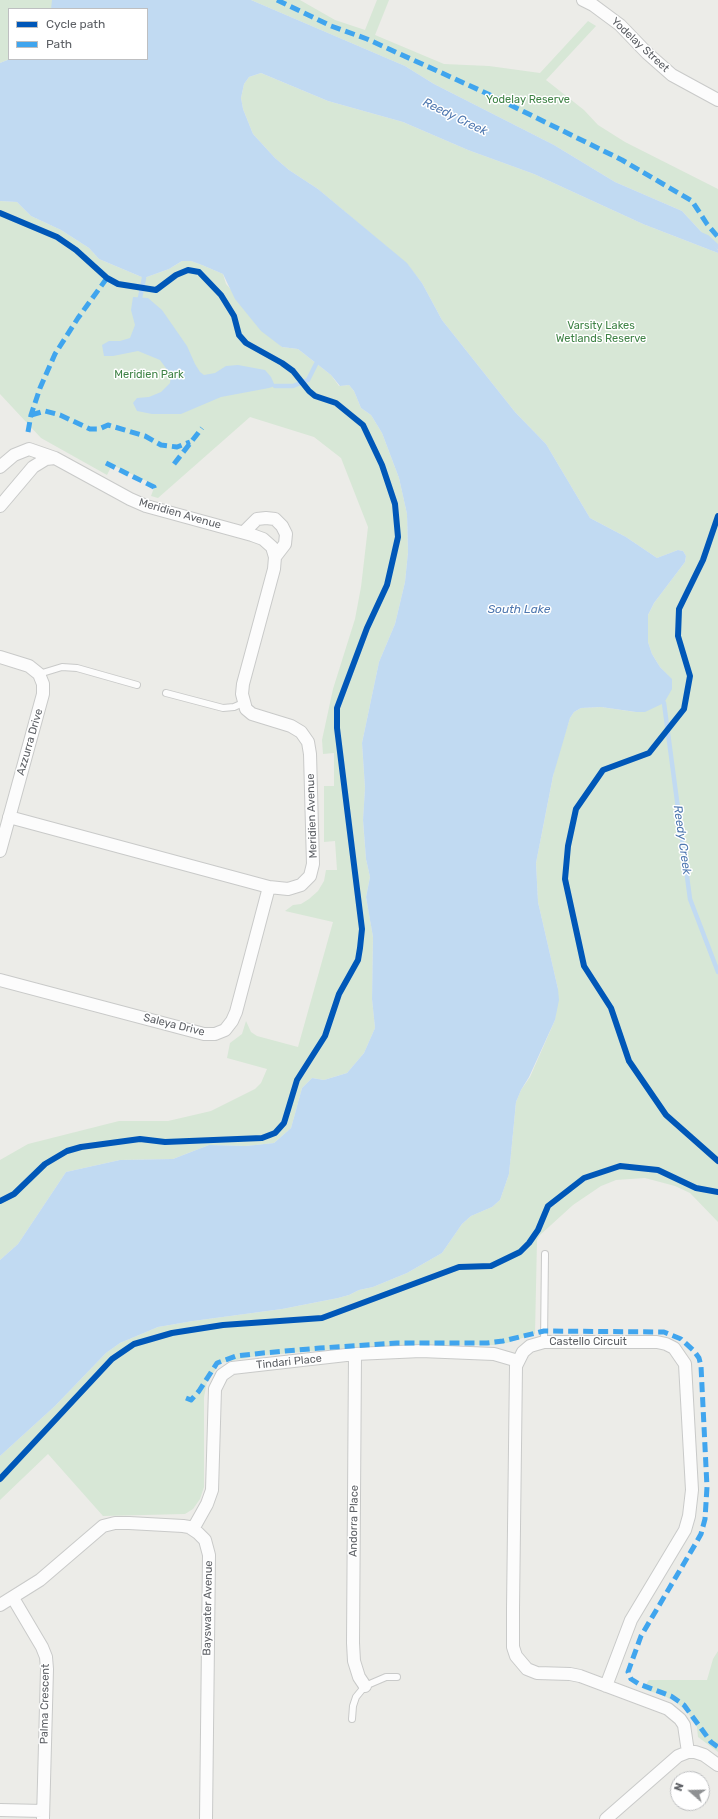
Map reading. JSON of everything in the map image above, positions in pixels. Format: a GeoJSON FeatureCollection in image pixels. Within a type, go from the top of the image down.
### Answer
{"type":"FeatureCollection","features":[{"type":"Feature","properties":{"kind":"street","name":"Yodelay Street"},"geometry":{"type":"LineString","coordinates":[[583,0],[593,5],[620,25],[646,53],[672,74],[718,100]]}},
{"type":"Feature","properties":{"kind":"street","name":"Meridien Avenue"},"geometry":{"type":"LineString","coordinates":[[0,467],[14,455],[30,449],[54,458],[146,506],[244,532],[263,539],[272,547],[275,557]]}},
{"type":"Feature","properties":{"kind":"street"},"geometry":{"type":"LineString","coordinates":[[1,504],[33,467],[46,458],[54,458]]}},
{"type":"Feature","properties":{"kind":"street"},"geometry":{"type":"LineString","coordinates":[[243,703],[243,684],[274,569],[275,557],[285,544],[286,534],[282,526],[275,520],[266,518],[257,519],[244,532]]}},
{"type":"Feature","properties":{"kind":"street"},"geometry":{"type":"LineString","coordinates":[[0,657],[29,666],[39,674]]}},
{"type":"Feature","properties":{"kind":"street","name":"Azzurra Drive"},"geometry":{"type":"LineString","coordinates":[[0,851],[43,694],[39,674]]}},
{"type":"Feature","properties":{"kind":"street","name":"Meridien Avenue"},"geometry":{"type":"LineString","coordinates":[[9,817],[269,887],[288,889],[301,885],[310,876],[313,864],[314,844],[310,754],[308,742],[301,732],[291,726],[252,714],[246,709],[243,703]]}},
{"type":"Feature","properties":{"kind":"street","name":"Saleya Drive"},"geometry":{"type":"LineString","coordinates":[[0,980],[204,1034],[216,1034],[225,1030],[232,1021],[236,1012],[269,887]]}},
{"type":"Feature","properties":{"kind":"street","name":"Castello Circuit"},"geometry":{"type":"LineString","coordinates":[[518,1361],[523,1352],[530,1346],[544,1342],[657,1342],[674,1348],[685,1364],[692,1490],[689,1516],[685,1530],[631,1620],[606,1686]]}},
{"type":"Feature","properties":{"kind":"street","name":"Tindari Place"},"geometry":{"type":"LineString","coordinates":[[193,1529],[207,1504],[212,1490],[214,1395],[216,1384],[222,1374],[232,1368],[355,1354],[439,1351],[494,1354],[518,1361]]}},
{"type":"Feature","properties":{"kind":"street","name":"Andorra Place"},"geometry":{"type":"LineString","coordinates":[[355,1354],[352,1643],[354,1661],[359,1677],[365,1686]]}},
{"type":"Feature","properties":{"kind":"street"},"geometry":{"type":"LineString","coordinates":[[518,1361],[516,1377],[513,1609],[513,1642],[516,1656],[527,1669],[537,1673],[570,1674],[658,1705],[674,1713],[684,1725],[688,1752]]}},
{"type":"Feature","properties":{"kind":"street"},"geometry":{"type":"LineString","coordinates":[[0,1605],[40,1580],[103,1526],[129,1522],[183,1526],[193,1529]]}},
{"type":"Feature","properties":{"kind":"street","name":"Bayswater Avenue"},"geometry":{"type":"LineString","coordinates":[[193,1529],[205,1540],[209,1555],[206,1819]]}},
{"type":"Feature","properties":{"kind":"street","name":"Palma Crescent"},"geometry":{"type":"LineString","coordinates":[[13,1598],[42,1647],[46,1657],[47,1670],[43,1815]]}},
{"type":"Feature","properties":{"kind":"street"},"geometry":{"type":"LineString","coordinates":[[606,1819],[673,1759],[688,1752],[704,1755],[718,1765]]}},
{"type":"Feature","properties":{"kind":"street"},"geometry":{"type":"LineString","coordinates":[[0,1810],[43,1815]]}},
{"type":"Feature","properties":{"kind":"lane"},"geometry":{"type":"LineString","coordinates":[[39,674],[62,667],[77,668],[137,685]]}},
{"type":"Feature","properties":{"kind":"lane"},"geometry":{"type":"LineString","coordinates":[[166,693],[223,708],[234,707],[243,703]]}},
{"type":"Feature","properties":{"kind":"lane"},"geometry":{"type":"LineString","coordinates":[[544,1342],[545,1254]]}},
{"type":"Feature","properties":{"kind":"lane"},"geometry":{"type":"LineString","coordinates":[[352,1719],[353,1706],[356,1697],[365,1686],[386,1677],[397,1677]]}},
{"type":"Feature","properties":{"kind":"green space"},"geometry":{"type":"Polygon","coordinates":[[[0,0],[52,0],[53,3],[51,8],[8,8],[8,60],[0,63],[0,0]]]}},
{"type":"Feature","properties":{"kind":"green space","name":"Yodelay Reserve"},"geometry":{"type":"Polygon","coordinates":[[[251,0],[300,0],[335,20],[365,30],[377,0],[389,0],[375,35],[444,64],[489,66],[540,73],[588,21],[596,26],[546,80],[584,110],[598,125],[625,142],[718,189],[718,250],[682,211],[615,182],[554,145],[434,84],[405,66],[251,0]]]}},
{"type":"Feature","properties":{"kind":"green space","name":"Varsity Lakes Wetlands Reserve"},"geometry":{"type":"Polygon","coordinates":[[[261,73],[328,101],[403,122],[468,150],[534,174],[643,224],[718,253],[718,1222],[690,1193],[675,1186],[645,1178],[616,1180],[601,1186],[573,1205],[540,1235],[537,1240],[535,1334],[507,1343],[495,1345],[418,1345],[336,1349],[257,1356],[220,1363],[207,1382],[204,1397],[204,1487],[200,1499],[193,1509],[185,1514],[103,1516],[48,1454],[0,1500],[0,1456],[55,1406],[106,1353],[120,1343],[158,1327],[282,1309],[338,1298],[359,1290],[373,1287],[407,1273],[442,1253],[462,1224],[471,1216],[492,1207],[500,1200],[509,1174],[516,1102],[521,1090],[530,1077],[555,1020],[558,989],[538,902],[536,863],[556,761],[570,718],[574,712],[581,708],[601,707],[635,712],[671,679],[660,667],[652,654],[648,642],[648,615],[654,603],[685,562],[686,556],[683,551],[678,550],[657,558],[626,537],[590,518],[546,444],[515,412],[442,320],[422,283],[407,264],[318,189],[289,170],[275,158],[253,134],[243,109],[241,98],[244,84],[249,77],[261,73]]]}},
{"type":"Feature","properties":{"kind":"green space","name":"Meridien Park"},"geometry":{"type":"Polygon","coordinates":[[[0,201],[17,202],[31,216],[61,230],[89,248],[99,259],[144,278],[169,269],[182,261],[191,261],[223,274],[226,284],[282,347],[298,349],[331,375],[339,386],[349,385],[354,391],[361,408],[371,415],[382,433],[399,478],[407,514],[408,552],[405,582],[395,624],[379,662],[362,743],[365,788],[363,821],[366,859],[370,877],[366,897],[373,937],[372,999],[375,1028],[364,1053],[347,1073],[324,1080],[312,1078],[302,1088],[291,1128],[274,1143],[246,1146],[209,1145],[173,1159],[120,1160],[66,1172],[18,1244],[0,1260],[0,1160],[28,1144],[119,1121],[168,1121],[211,1111],[255,1089],[261,1083],[267,1069],[227,1058],[230,1043],[242,1034],[246,1021],[251,1032],[257,1036],[298,1047],[333,922],[285,911],[293,905],[301,904],[318,891],[324,881],[326,870],[337,870],[335,841],[324,842],[324,786],[334,786],[334,753],[323,754],[322,740],[333,689],[355,619],[361,587],[368,527],[341,458],[314,437],[250,417],[158,498],[151,496],[155,485],[112,465],[107,475],[41,438],[0,394],[0,201]]]}},
{"type":"Feature","properties":{"kind":"green space"},"geometry":{"type":"Polygon","coordinates":[[[718,1651],[718,1752],[698,1737],[697,1727],[688,1713],[676,1702],[662,1695],[643,1689],[649,1680],[707,1680],[713,1659],[718,1651]]]}},
{"type":"Feature","properties":{"kind":"water","name":"South Lake"},"geometry":{"type":"Polygon","coordinates":[[[52,0],[251,0],[405,66],[434,84],[554,145],[615,182],[682,211],[718,250],[718,253],[643,224],[534,174],[468,150],[403,122],[328,101],[261,73],[249,77],[244,84],[241,98],[243,109],[253,134],[275,158],[289,170],[318,189],[407,263],[422,283],[442,320],[515,412],[546,444],[590,518],[626,537],[657,558],[678,550],[683,551],[686,556],[685,562],[654,603],[648,615],[648,642],[652,654],[660,667],[672,679],[672,689],[664,703],[645,712],[601,707],[581,708],[574,712],[570,718],[553,776],[536,863],[538,902],[558,989],[559,1000],[555,1020],[516,1102],[509,1174],[500,1200],[492,1207],[471,1216],[462,1224],[442,1253],[407,1273],[373,1287],[359,1290],[338,1298],[282,1309],[158,1327],[120,1343],[106,1353],[55,1406],[0,1456],[0,1260],[18,1244],[66,1172],[120,1160],[173,1159],[209,1145],[246,1146],[274,1143],[291,1128],[302,1088],[312,1078],[324,1080],[347,1073],[364,1053],[375,1028],[372,999],[373,937],[366,897],[370,877],[366,859],[363,820],[365,788],[362,743],[379,662],[395,624],[405,582],[408,552],[407,514],[399,478],[382,433],[371,415],[361,408],[354,391],[349,385],[340,386],[331,375],[298,349],[282,347],[261,331],[235,299],[223,274],[191,261],[182,261],[169,269],[144,278],[99,259],[89,248],[61,230],[31,216],[17,202],[0,201],[0,63],[8,60],[148,60],[148,8],[51,8],[52,0]]]}},
{"type":"Feature","properties":{"kind":"water"},"geometry":{"type":"Polygon","coordinates":[[[133,297],[148,298],[162,310],[187,346],[200,372],[204,375],[215,373],[226,366],[238,365],[265,370],[271,377],[275,386],[221,397],[181,414],[152,414],[137,411],[133,403],[137,398],[149,397],[161,392],[170,383],[171,375],[160,360],[138,351],[113,356],[104,356],[102,345],[109,341],[120,341],[130,338],[135,325],[131,310],[133,297]]]}},
{"type":"Feature","properties":{"kind":"waterway","name":"Reedy Creek"},"geometry":{"type":"LineString","coordinates":[[700,234],[707,237],[718,247]]}},
{"type":"Feature","properties":{"kind":"waterway"},"geometry":{"type":"LineString","coordinates":[[140,298],[144,278]]}},
{"type":"Feature","properties":{"kind":"waterway"},"geometry":{"type":"LineString","coordinates":[[275,386],[293,386],[308,380],[316,364]]}},
{"type":"Feature","properties":{"kind":"waterway","name":"Reedy Creek"},"geometry":{"type":"LineString","coordinates":[[664,703],[690,899],[718,972]]}},
{"type":"Feature","properties":{"kind":"marked path"},"geometry":{"type":"LineString","coordinates":[[277,0],[331,26],[367,39],[488,94],[622,160],[692,201],[707,224],[718,237]]}},
{"type":"Feature","properties":{"kind":"marked path"},"geometry":{"type":"LineString","coordinates":[[28,432],[31,415],[40,388],[55,354],[78,318],[107,278]]}},
{"type":"Feature","properties":{"kind":"marked path"},"geometry":{"type":"LineString","coordinates":[[31,415],[45,411],[60,415],[90,429],[99,429],[108,425],[145,436],[161,445],[177,447],[190,442]]}},
{"type":"Feature","properties":{"kind":"marked path"},"geometry":{"type":"LineString","coordinates":[[174,464],[202,428]]}},
{"type":"Feature","properties":{"kind":"marked path"},"geometry":{"type":"LineString","coordinates":[[106,463],[154,487],[155,490]]}},
{"type":"Feature","properties":{"kind":"marked path"},"geometry":{"type":"LineString","coordinates":[[186,1398],[191,1400],[199,1391],[217,1363],[236,1356],[320,1348],[397,1343],[487,1343],[503,1341],[544,1331],[664,1332],[681,1339],[694,1351],[699,1358],[701,1366],[707,1487],[705,1519],[701,1534],[641,1636],[628,1672],[631,1679],[639,1684],[671,1696],[684,1705],[711,1742],[718,1747]]}},
{"type":"Feature","properties":{"kind":"cycle path"},"geometry":{"type":"LineString","coordinates":[[0,213],[57,237],[76,250],[107,278],[118,284],[156,290],[176,275],[188,270],[199,272],[221,295],[234,316],[239,335],[246,343],[282,363],[293,371],[309,391],[315,396],[336,403],[363,425],[382,465],[395,504],[398,537],[387,585],[367,628],[337,708],[337,728],[362,929],[358,960],[339,994],[325,1036],[297,1080],[284,1123],[275,1133],[262,1138],[165,1142],[140,1139],[81,1147],[67,1151],[45,1164],[14,1194],[0,1201]]}},
{"type":"Feature","properties":{"kind":"cycle path"},"geometry":{"type":"LineString","coordinates":[[718,516],[703,560],[679,609],[678,636],[690,676],[684,709],[649,753],[603,770],[576,809],[568,846],[565,879],[584,966],[611,1008],[629,1061],[666,1115],[718,1161]]}},
{"type":"Feature","properties":{"kind":"cycle path"},"geometry":{"type":"LineString","coordinates":[[0,1479],[112,1359],[134,1344],[172,1333],[223,1325],[322,1318],[459,1267],[491,1266],[520,1252],[529,1243],[538,1230],[548,1206],[584,1178],[620,1166],[658,1170],[696,1188],[718,1192]]}}]}
